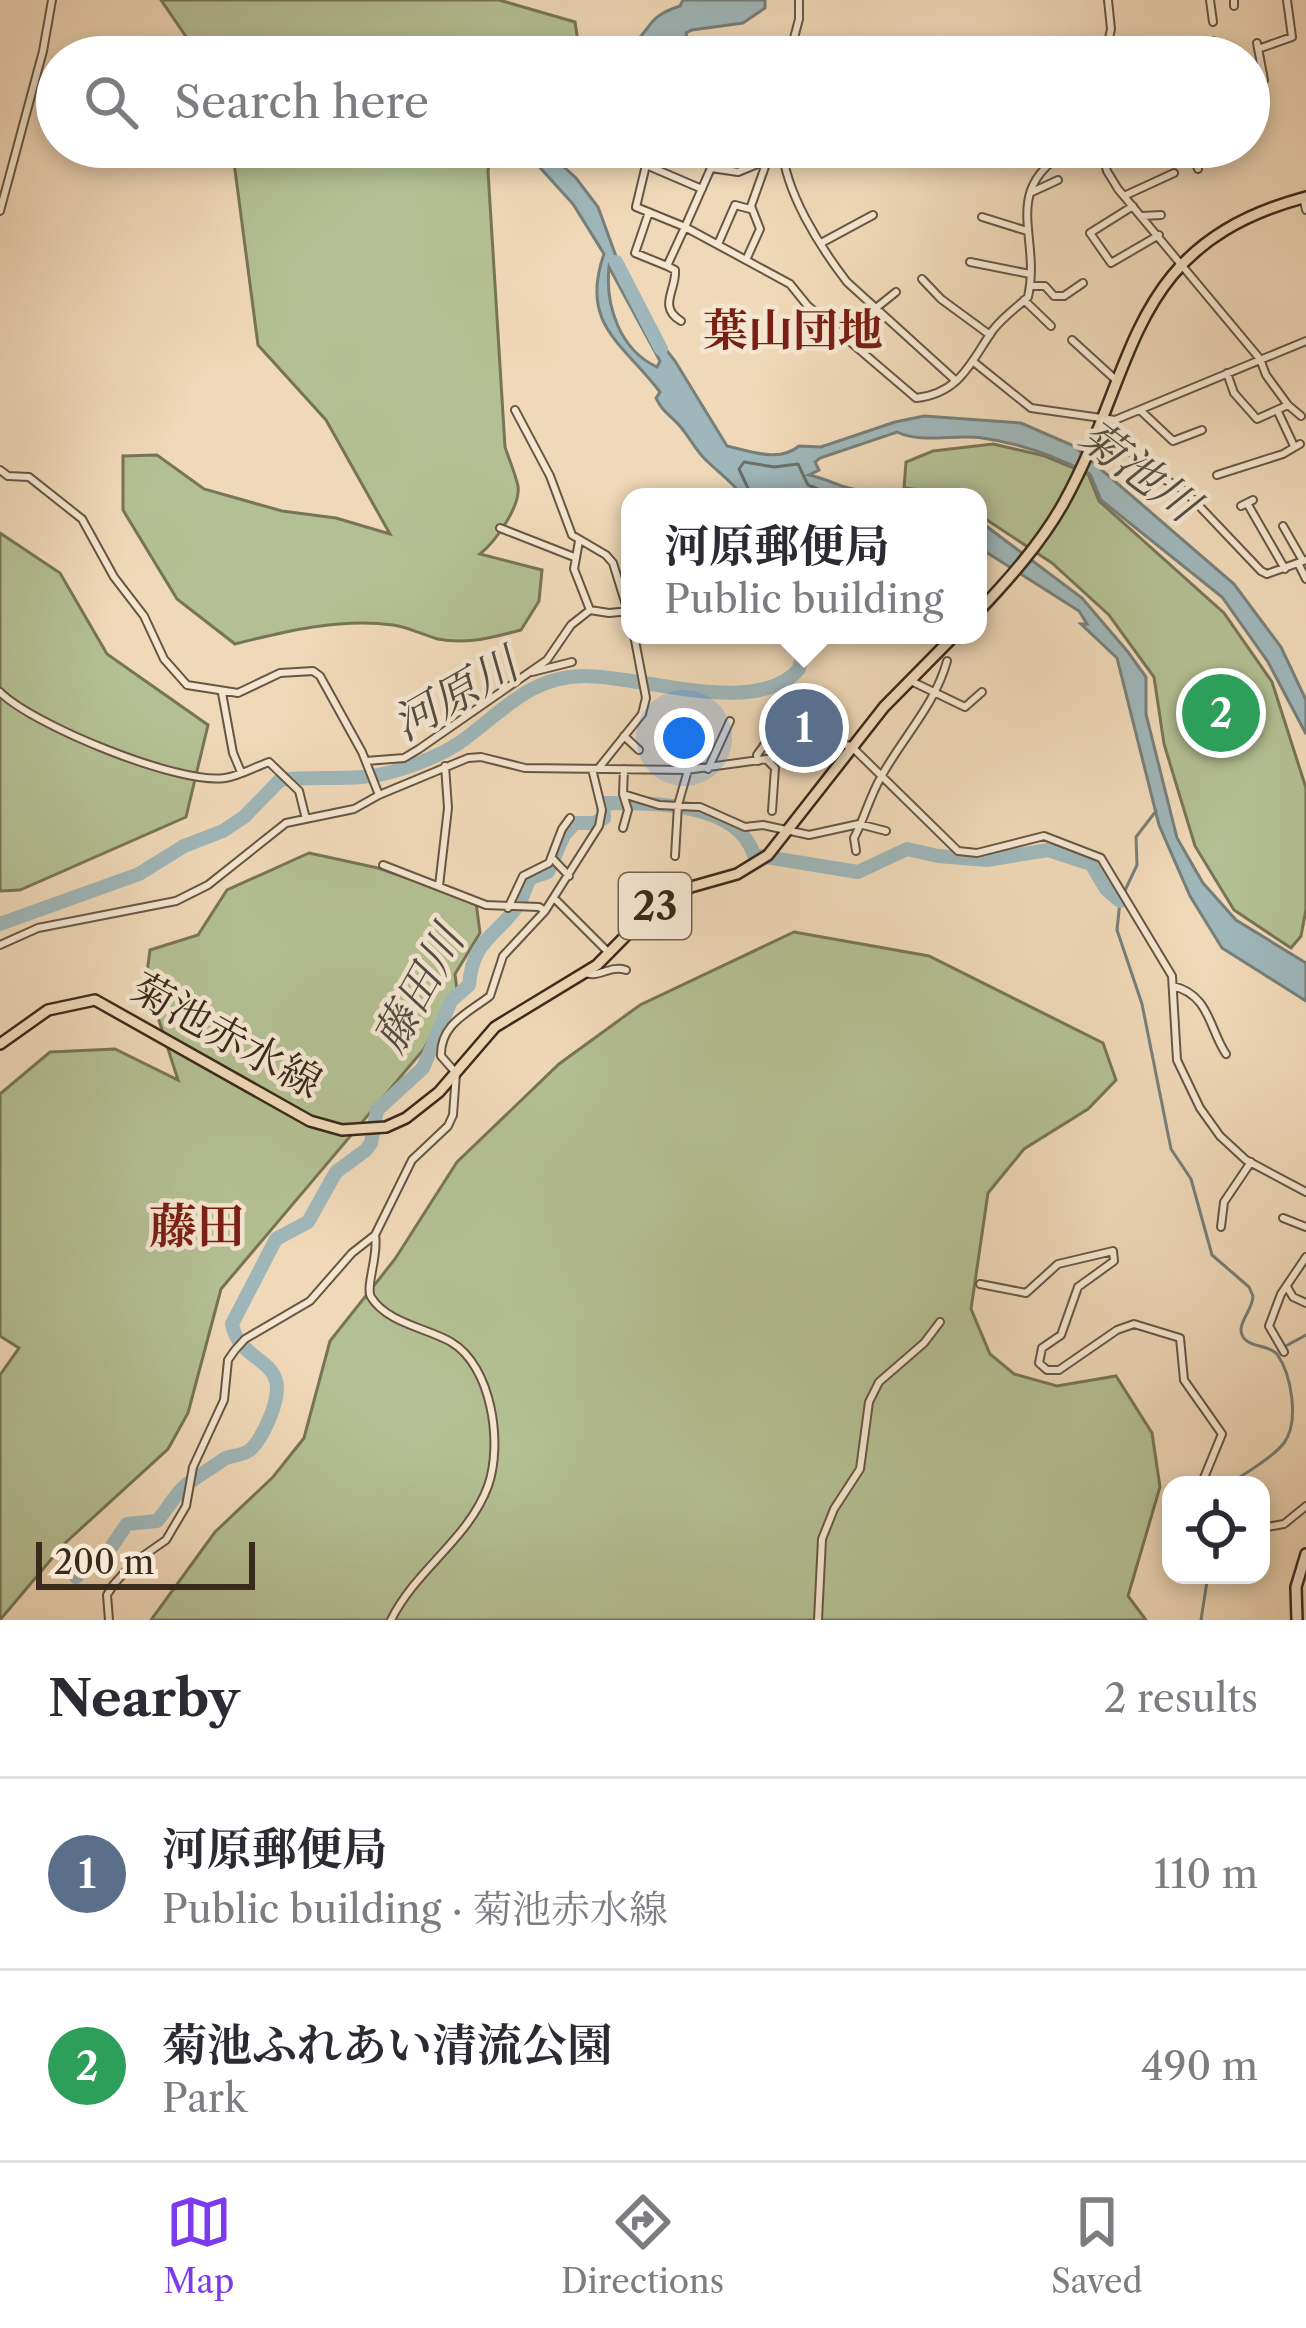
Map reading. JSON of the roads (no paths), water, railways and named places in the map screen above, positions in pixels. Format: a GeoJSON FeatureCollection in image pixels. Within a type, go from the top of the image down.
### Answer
{"type":"FeatureCollection","features":[{"type":"Feature","properties":{"kind":"main road"},"geometry":{"type":"LineString","coordinates":[[987,600],[1036,544],[1067,495],[1094,437],[1108,419],[1117,381],[1150,307],[1181,264],[1240,219],[1304,197]]}},
{"type":"Feature","properties":{"kind":"main road","name":"菊池赤水線"},"geometry":{"type":"LineString","coordinates":[[0,1044],[48,1010],[95,1000],[310,1121],[342,1130],[386,1127],[422,1108],[495,1027],[610,954],[660,901],[754,866],[789,832],[851,746],[907,680],[945,644]]}},
{"type":"Feature","properties":{"kind":"main road"},"geometry":{"type":"LineString","coordinates":[[1297,1620],[1296,1587],[1306,1554]]}},
{"type":"Feature","properties":{"kind":"street"},"geometry":{"type":"LineString","coordinates":[[46,36],[52,0]]}},
{"type":"Feature","properties":{"kind":"street"},"geometry":{"type":"LineString","coordinates":[[795,36],[799,0]]}},
{"type":"Feature","properties":{"kind":"street"},"geometry":{"type":"LineString","coordinates":[[1108,0],[1109,36]]}},
{"type":"Feature","properties":{"kind":"street"},"geometry":{"type":"LineString","coordinates":[[1210,0],[1213,22]]}},
{"type":"Feature","properties":{"kind":"street"},"geometry":{"type":"LineString","coordinates":[[1270,43],[1292,38],[1287,0]]}},
{"type":"Feature","properties":{"kind":"street"},"geometry":{"type":"LineString","coordinates":[[0,211],[36,77]]}},
{"type":"Feature","properties":{"kind":"street"},"geometry":{"type":"LineString","coordinates":[[645,168],[636,207],[685,227],[790,284],[807,305],[916,398],[941,390],[975,363],[990,335],[1024,300],[1030,286],[1026,217],[1042,168]]}},
{"type":"Feature","properties":{"kind":"street"},"geometry":{"type":"LineString","coordinates":[[653,168],[702,189]]}},
{"type":"Feature","properties":{"kind":"street"},"geometry":{"type":"LineString","coordinates":[[667,266],[711,168],[738,172],[752,168]]}},
{"type":"Feature","properties":{"kind":"street"},"geometry":{"type":"LineString","coordinates":[[746,260],[760,229],[751,206],[765,168]]}},
{"type":"Feature","properties":{"kind":"street"},"geometry":{"type":"LineString","coordinates":[[786,168],[794,199],[847,282],[955,380]]}},
{"type":"Feature","properties":{"kind":"street"},"geometry":{"type":"LineString","coordinates":[[1107,168],[1124,196],[1260,359],[1265,375],[1301,416]]}},
{"type":"Feature","properties":{"kind":"street"},"geometry":{"type":"LineString","coordinates":[[1124,196],[1174,173]]}},
{"type":"Feature","properties":{"kind":"street"},"geometry":{"type":"LineString","coordinates":[[1032,192],[1058,179]]}},
{"type":"Feature","properties":{"kind":"street"},"geometry":{"type":"LineString","coordinates":[[1304,197],[1306,210]]}},
{"type":"Feature","properties":{"kind":"street"},"geometry":{"type":"LineString","coordinates":[[718,244],[736,205],[754,211]]}},
{"type":"Feature","properties":{"kind":"street"},"geometry":{"type":"LineString","coordinates":[[1133,206],[1090,233],[1111,263],[1159,236]]}},
{"type":"Feature","properties":{"kind":"street"},"geometry":{"type":"LineString","coordinates":[[649,212],[635,253],[675,270],[667,299],[680,321]]}},
{"type":"Feature","properties":{"kind":"street"},"geometry":{"type":"LineString","coordinates":[[823,242],[874,214]]}},
{"type":"Feature","properties":{"kind":"street"},"geometry":{"type":"LineString","coordinates":[[1142,216],[1161,215]]}},
{"type":"Feature","properties":{"kind":"street"},"geometry":{"type":"LineString","coordinates":[[982,217],[1027,231]]}},
{"type":"Feature","properties":{"kind":"street"},"geometry":{"type":"LineString","coordinates":[[970,262],[1030,274]]}},
{"type":"Feature","properties":{"kind":"street"},"geometry":{"type":"LineString","coordinates":[[922,280],[990,335]]}},
{"type":"Feature","properties":{"kind":"street"},"geometry":{"type":"LineString","coordinates":[[1030,286],[1045,286],[1054,296],[1064,296],[1083,283]]}},
{"type":"Feature","properties":{"kind":"street"},"geometry":{"type":"LineString","coordinates":[[876,308],[896,292]]}},
{"type":"Feature","properties":{"kind":"street"},"geometry":{"type":"LineString","coordinates":[[1024,300],[1051,326]]}},
{"type":"Feature","properties":{"kind":"street"},"geometry":{"type":"LineString","coordinates":[[1072,340],[1117,381]]}},
{"type":"Feature","properties":{"kind":"street"},"geometry":{"type":"LineString","coordinates":[[975,363],[1031,408],[1108,419],[1304,342],[1306,352]]}},
{"type":"Feature","properties":{"kind":"street"},"geometry":{"type":"LineString","coordinates":[[1226,373],[1234,393],[1257,419],[1288,405]]}},
{"type":"Feature","properties":{"kind":"street"},"geometry":{"type":"LineString","coordinates":[[514,410],[550,476],[572,535],[606,555],[621,587]]}},
{"type":"Feature","properties":{"kind":"street"},"geometry":{"type":"LineString","coordinates":[[1140,410],[1174,442],[1202,430]]}},
{"type":"Feature","properties":{"kind":"street"},"geometry":{"type":"LineString","coordinates":[[1217,475],[1297,445],[1278,412]]}},
{"type":"Feature","properties":{"kind":"street"},"geometry":{"type":"LineString","coordinates":[[1108,419],[1129,452],[1149,471],[1184,490],[1261,571],[1267,574],[1302,562]]}},
{"type":"Feature","properties":{"kind":"street"},"geometry":{"type":"LineString","coordinates":[[0,470],[8,476],[29,477],[82,519],[114,577],[144,616],[164,659],[187,685],[222,693],[247,691],[280,673],[313,671],[320,676],[367,761],[379,795]]}},
{"type":"Feature","properties":{"kind":"street"},"geometry":{"type":"LineString","coordinates":[[1247,503],[1285,569]]}},
{"type":"Feature","properties":{"kind":"street"},"geometry":{"type":"LineString","coordinates":[[1283,526],[1306,579]]}},
{"type":"Feature","properties":{"kind":"street"},"geometry":{"type":"LineString","coordinates":[[500,527],[574,557]]}},
{"type":"Feature","properties":{"kind":"street"},"geometry":{"type":"LineString","coordinates":[[579,541],[574,557],[577,580],[587,593],[590,610]]}},
{"type":"Feature","properties":{"kind":"street"},"geometry":{"type":"LineString","coordinates":[[367,761],[404,758],[547,660],[571,625],[590,610]]}},
{"type":"Feature","properties":{"kind":"street"},"geometry":{"type":"LineString","coordinates":[[590,610],[621,613]]}},
{"type":"Feature","properties":{"kind":"street"},"geometry":{"type":"LineString","coordinates":[[109,1620],[107,1595],[114,1584],[133,1563],[166,1540],[186,1506],[193,1467],[224,1400],[228,1360],[235,1349],[310,1301],[352,1253],[375,1235],[412,1160],[448,1126],[456,1073],[441,1057],[441,1042],[464,1011],[490,996],[503,956],[545,911],[599,826],[602,811],[595,769],[642,714],[646,698],[637,644]]}},
{"type":"Feature","properties":{"kind":"street"},"geometry":{"type":"LineString","coordinates":[[856,851],[854,838],[864,824],[881,775],[937,691],[947,661]]}},
{"type":"Feature","properties":{"kind":"street"},"geometry":{"type":"LineString","coordinates":[[528,672],[572,662]]}},
{"type":"Feature","properties":{"kind":"street"},"geometry":{"type":"LineString","coordinates":[[907,680],[965,706],[982,692]]}},
{"type":"Feature","properties":{"kind":"street"},"geometry":{"type":"LineString","coordinates":[[0,692],[88,744],[199,777],[223,778],[269,762],[299,791],[305,820]]}},
{"type":"Feature","properties":{"kind":"street"},"geometry":{"type":"LineString","coordinates":[[222,693],[232,753],[242,772]]}},
{"type":"Feature","properties":{"kind":"street"},"geometry":{"type":"LineString","coordinates":[[708,769],[730,721]]}},
{"type":"Feature","properties":{"kind":"street"},"geometry":{"type":"LineString","coordinates":[[781,758],[779,748],[796,726]]}},
{"type":"Feature","properties":{"kind":"street"},"geometry":{"type":"LineString","coordinates":[[758,761],[757,755],[775,730]]}},
{"type":"Feature","properties":{"kind":"street"},"geometry":{"type":"LineString","coordinates":[[623,735],[639,750]]}},
{"type":"Feature","properties":{"kind":"street"},"geometry":{"type":"LineString","coordinates":[[0,945],[38,928],[176,902],[208,885],[275,830],[354,809],[446,766],[481,757],[524,768],[688,770],[781,758],[826,741],[851,746],[958,851],[977,853],[1044,836],[1101,858],[1150,934],[1173,986],[1177,1061],[1183,1079],[1220,1136],[1251,1162],[1306,1192]]}},
{"type":"Feature","properties":{"kind":"street"},"geometry":{"type":"LineString","coordinates":[[767,760],[775,768],[772,811]]}},
{"type":"Feature","properties":{"kind":"street"},"geometry":{"type":"LineString","coordinates":[[439,886],[448,808],[446,766]]}},
{"type":"Feature","properties":{"kind":"street"},"geometry":{"type":"LineString","coordinates":[[623,828],[628,810],[624,769]]}},
{"type":"Feature","properties":{"kind":"street"},"geometry":{"type":"LineString","coordinates":[[675,856],[678,805],[688,770]]}},
{"type":"Feature","properties":{"kind":"street"},"geometry":{"type":"LineString","coordinates":[[623,794],[659,805],[700,806],[746,827],[763,825],[809,835],[864,824],[886,831]]}},
{"type":"Feature","properties":{"kind":"street"},"geometry":{"type":"LineString","coordinates":[[508,908],[523,876],[544,869],[552,858],[570,818]]}},
{"type":"Feature","properties":{"kind":"street"},"geometry":{"type":"LineString","coordinates":[[552,858],[569,875]]}},
{"type":"Feature","properties":{"kind":"street"},"geometry":{"type":"LineString","coordinates":[[382,865],[486,905],[545,911]]}},
{"type":"Feature","properties":{"kind":"street"},"geometry":{"type":"LineString","coordinates":[[554,898],[610,954]]}},
{"type":"Feature","properties":{"kind":"street"},"geometry":{"type":"LineString","coordinates":[[585,973],[626,970]]}},
{"type":"Feature","properties":{"kind":"street"},"geometry":{"type":"LineString","coordinates":[[1173,986],[1189,992],[1212,1017],[1226,1054]]}},
{"type":"Feature","properties":{"kind":"street"},"geometry":{"type":"LineString","coordinates":[[1221,1227],[1224,1202],[1251,1162]]}},
{"type":"Feature","properties":{"kind":"street"},"geometry":{"type":"LineString","coordinates":[[1283,1219],[1306,1227]]}},
{"type":"Feature","properties":{"kind":"street"},"geometry":{"type":"LineString","coordinates":[[375,1235],[376,1266],[368,1294],[392,1315],[453,1343],[466,1354],[478,1372],[489,1406],[494,1446],[489,1483],[474,1516],[411,1586],[392,1620]]}},
{"type":"Feature","properties":{"kind":"street"},"geometry":{"type":"LineString","coordinates":[[980,1284],[1025,1293],[1058,1264],[1113,1251],[1114,1261],[1078,1287],[1061,1335],[1042,1348],[1040,1363],[1047,1370],[1059,1370],[1117,1330],[1134,1324],[1180,1338],[1184,1380],[1222,1434],[1205,1476]]}},
{"type":"Feature","properties":{"kind":"street"},"geometry":{"type":"LineString","coordinates":[[1266,1340],[1286,1286],[1306,1258]]}},
{"type":"Feature","properties":{"kind":"street"},"geometry":{"type":"LineString","coordinates":[[1286,1286],[1292,1297],[1306,1303]]}},
{"type":"Feature","properties":{"kind":"street"},"geometry":{"type":"LineString","coordinates":[[818,1620],[822,1539],[834,1509],[860,1469],[869,1402],[879,1382],[940,1322]]}},
{"type":"Feature","properties":{"kind":"street"},"geometry":{"type":"LineString","coordinates":[[1270,1331],[1284,1352]]}},
{"type":"Feature","properties":{"kind":"street"},"geometry":{"type":"LineString","coordinates":[[1270,1526],[1284,1524],[1306,1506]]}},
{"type":"Feature","properties":{"kind":"water"},"geometry":{"type":"Polygon","coordinates":[[[683,0],[765,0],[765,8],[743,23],[692,30],[687,36],[641,36],[656,18],[683,0]]]}},
{"type":"Feature","properties":{"kind":"water"},"geometry":{"type":"Polygon","coordinates":[[[540,168],[565,168],[598,207],[636,311],[675,361],[727,446],[783,454],[924,416],[1021,423],[1074,446],[1234,584],[1281,647],[1306,700],[1306,734],[1268,662],[1222,597],[1101,500],[1090,474],[1064,461],[996,440],[897,432],[815,462],[819,470],[809,475],[851,488],[735,488],[662,408],[656,398],[660,392],[609,332],[597,299],[604,254],[573,204],[540,168]],[[609,267],[610,297],[624,338],[657,367],[660,361],[609,267]]]}},
{"type":"Feature","properties":{"kind":"water"},"geometry":{"type":"Polygon","coordinates":[[[987,527],[1082,598],[1146,677],[1146,714],[1177,838],[1203,883],[1236,920],[1306,963],[1306,1001],[1222,948],[1190,896],[1159,825],[1117,658],[1081,624],[1087,624],[1079,611],[987,553],[987,527]]]}},
{"type":"Feature","properties":{"kind":"waterway","name":"菊池川"},"geometry":{"type":"LineString","coordinates":[[616,262],[661,349]]}},
{"type":"Feature","properties":{"kind":"waterway","name":"河原川"},"geometry":{"type":"LineString","coordinates":[[0,924],[139,874],[184,846],[223,831],[280,780],[378,775],[430,758],[458,744],[520,696],[550,682],[585,676],[698,691],[756,691],[780,683],[799,669],[805,644]]}},
{"type":"Feature","properties":{"kind":"waterway","name":"藤田川"},"geometry":{"type":"LineString","coordinates":[[76,1577],[112,1546],[127,1524],[157,1521],[188,1483],[255,1444],[273,1408],[276,1381],[241,1343],[232,1324],[276,1239],[308,1222],[336,1172],[366,1150],[377,1110],[423,1068],[451,1001],[469,985],[480,948],[518,905],[530,878],[548,872],[564,835],[575,823],[604,818],[603,803],[690,809],[730,824],[745,837],[754,855],[858,872],[907,849],[987,860],[1048,850],[1091,864],[1106,889],[1120,901]]}},
{"type":"Feature","properties":{"kind":"waterway"},"geometry":{"type":"LineString","coordinates":[[1156,811],[1136,837],[1137,865],[1120,901],[1117,930],[1142,1004],[1171,1149],[1191,1179],[1212,1255],[1253,1296],[1242,1336],[1277,1354],[1292,1398],[1292,1423],[1284,1443],[1240,1476]]}},
{"type":"Feature","properties":{"kind":"waterway"},"geometry":{"type":"LineString","coordinates":[[1282,1348],[1306,1335]]}},
{"type":"Feature","properties":{"kind":"waterway"},"geometry":{"type":"LineString","coordinates":[[1201,1620],[1207,1584]]}},
{"type":"Feature","properties":{"kind":"place","name":"菊池ふれあい清流公園"},"geometry":{"type":"Point","coordinates":[1221,713]}},
{"type":"Feature","properties":{"kind":"place","name":"河原郵便局"},"geometry":{"type":"Point","coordinates":[804,728]}},
{"type":"Feature","properties":{"kind":"district","name":"葉山団地"},"geometry":{"type":"Point","coordinates":[793,330]}},
{"type":"Feature","properties":{"kind":"district","name":"藤田"},"geometry":{"type":"Point","coordinates":[197,1226]}}]}
